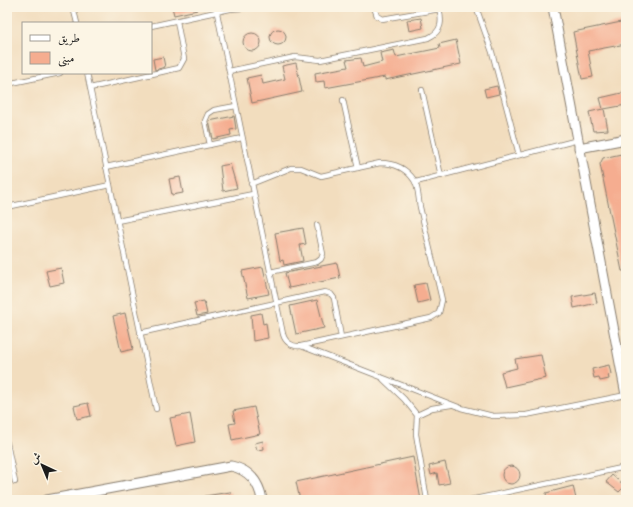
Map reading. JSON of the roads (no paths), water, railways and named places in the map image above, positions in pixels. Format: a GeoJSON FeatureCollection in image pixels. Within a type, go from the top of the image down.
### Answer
{"type":"FeatureCollection","features":[{"type":"Feature","properties":{"kind":"street"},"geometry":{"type":"LineString","coordinates":[[553,7],[626,395]]}},
{"type":"Feature","properties":{"kind":"street"},"geometry":{"type":"LineString","coordinates":[[579,144],[626,139]]}},
{"type":"Feature","properties":{"kind":"street"},"geometry":{"type":"LineString","coordinates":[[47,500],[231,466],[251,475],[260,492],[262,500]]}},
{"type":"Feature","properties":{"kind":"lane"},"geometry":{"type":"LineString","coordinates":[[74,7],[77,22]]}},
{"type":"Feature","properties":{"kind":"lane"},"geometry":{"type":"LineString","coordinates":[[152,26],[217,13],[230,8],[256,7]]}},
{"type":"Feature","properties":{"kind":"lane"},"geometry":{"type":"LineString","coordinates":[[229,71],[295,57],[320,60],[428,38],[438,31],[441,26],[439,8],[382,19],[377,16],[374,7]]}},
{"type":"Feature","properties":{"kind":"lane"},"geometry":{"type":"LineString","coordinates":[[476,7],[492,52],[519,155]]}},
{"type":"Feature","properties":{"kind":"lane"},"geometry":{"type":"LineString","coordinates":[[217,13],[253,194],[284,338],[293,345],[301,346],[477,414],[510,417],[626,395]]}},
{"type":"Feature","properties":{"kind":"lane"},"geometry":{"type":"LineString","coordinates":[[90,88],[179,68],[184,59],[177,21]]}},
{"type":"Feature","properties":{"kind":"lane"},"geometry":{"type":"LineString","coordinates":[[7,84],[55,74]]}},
{"type":"Feature","properties":{"kind":"lane"},"geometry":{"type":"LineString","coordinates":[[87,74],[156,409]]}},
{"type":"Feature","properties":{"kind":"lane"},"geometry":{"type":"LineString","coordinates":[[422,90],[441,176]]}},
{"type":"Feature","properties":{"kind":"lane"},"geometry":{"type":"LineString","coordinates":[[343,100],[358,168]]}},
{"type":"Feature","properties":{"kind":"lane"},"geometry":{"type":"LineString","coordinates":[[210,145],[205,121],[208,114],[214,110],[236,106]]}},
{"type":"Feature","properties":{"kind":"lane"},"geometry":{"type":"LineString","coordinates":[[106,167],[242,138]]}},
{"type":"Feature","properties":{"kind":"lane"},"geometry":{"type":"LineString","coordinates":[[416,182],[519,155],[579,144]]}},
{"type":"Feature","properties":{"kind":"lane"},"geometry":{"type":"LineString","coordinates":[[251,184],[291,168],[301,168],[320,176],[380,163],[395,164],[408,172],[416,182],[442,300],[441,309],[437,315],[430,318],[301,346]]}},
{"type":"Feature","properties":{"kind":"lane"},"geometry":{"type":"LineString","coordinates":[[7,207],[110,185]]}},
{"type":"Feature","properties":{"kind":"lane"},"geometry":{"type":"LineString","coordinates":[[117,221],[253,194]]}},
{"type":"Feature","properties":{"kind":"lane"},"geometry":{"type":"LineString","coordinates":[[270,272],[317,262],[321,259],[323,254],[317,225]]}},
{"type":"Feature","properties":{"kind":"lane"},"geometry":{"type":"LineString","coordinates":[[140,333],[325,292],[334,298],[342,337]]}},
{"type":"Feature","properties":{"kind":"lane"},"geometry":{"type":"LineString","coordinates":[[381,377],[404,399],[417,415],[416,434],[428,500]]}},
{"type":"Feature","properties":{"kind":"lane"},"geometry":{"type":"LineString","coordinates":[[417,415],[432,408],[452,405]]}},
{"type":"Feature","properties":{"kind":"lane"},"geometry":{"type":"LineString","coordinates":[[7,443],[15,482]]}},
{"type":"Feature","properties":{"kind":"lane"},"geometry":{"type":"LineString","coordinates":[[470,500],[626,467]]}}]}
